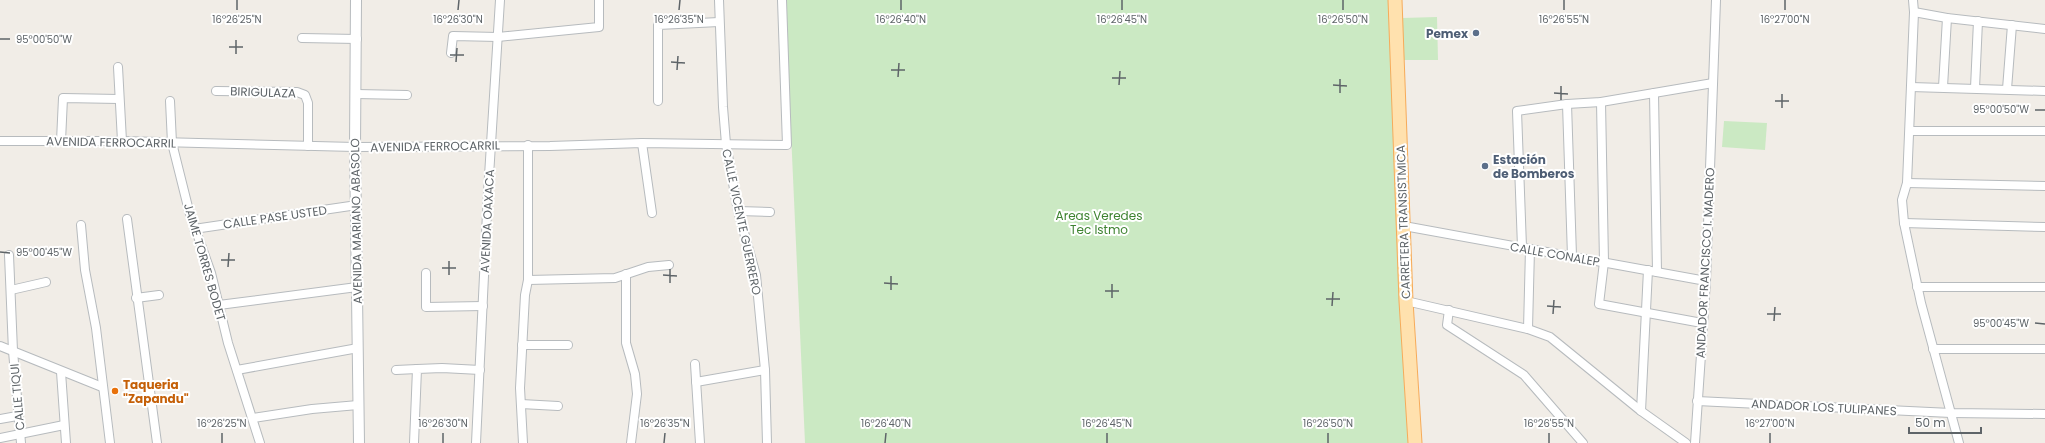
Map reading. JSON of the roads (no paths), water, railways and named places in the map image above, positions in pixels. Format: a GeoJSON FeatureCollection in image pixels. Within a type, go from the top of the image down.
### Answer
{"type":"FeatureCollection","features":[{"type":"Feature","properties":{"kind":"main road","name":"CARRETERA TRANSISTMICA"},"geometry":{"type":"LineString","coordinates":[[1395,0],[1406,301],[1415,443]]}},
{"type":"Feature","properties":{"kind":"street","name":"AVENIDA MARIANO ABASOLO"},"geometry":{"type":"LineString","coordinates":[[356,0],[355,147],[357,205],[359,443]]}},
{"type":"Feature","properties":{"kind":"street","name":"AVENIDA OAXACA"},"geometry":{"type":"LineString","coordinates":[[476,443],[482,306],[500,0]]}},
{"type":"Feature","properties":{"kind":"street"},"geometry":{"type":"LineString","coordinates":[[451,53],[453,36],[498,37],[599,27],[599,0]]}},
{"type":"Feature","properties":{"kind":"street","name":"CALLE VICENTE GUERRERO"},"geometry":{"type":"LineString","coordinates":[[719,0],[726,144],[738,211],[756,275],[765,370],[768,443]]}},
{"type":"Feature","properties":{"kind":"street","name":"AVENIDA FERROCARRIL"},"geometry":{"type":"LineString","coordinates":[[0,141],[122,141],[355,147],[642,143],[787,145],[782,0]]}},
{"type":"Feature","properties":{"kind":"street","name":"ANDADOR FRANCISCO I. MADERO"},"geometry":{"type":"LineString","coordinates":[[1695,443],[1706,281],[1716,0]]}},
{"type":"Feature","properties":{"kind":"street"},"geometry":{"type":"LineString","coordinates":[[1913,0],[1914,12],[1910,131],[1907,184],[1902,200],[1904,223],[1917,287],[1959,443]]}},
{"type":"Feature","properties":{"kind":"street"},"geometry":{"type":"LineString","coordinates":[[1914,12],[1947,18],[2045,29]]}},
{"type":"Feature","properties":{"kind":"street"},"geometry":{"type":"LineString","coordinates":[[1943,87],[1947,18]]}},
{"type":"Feature","properties":{"kind":"street"},"geometry":{"type":"LineString","coordinates":[[1975,88],[1978,21]]}},
{"type":"Feature","properties":{"kind":"street"},"geometry":{"type":"LineString","coordinates":[[658,101],[658,25],[719,22]]}},
{"type":"Feature","properties":{"kind":"street"},"geometry":{"type":"LineString","coordinates":[[2008,89],[2012,25]]}},
{"type":"Feature","properties":{"kind":"street"},"geometry":{"type":"LineString","coordinates":[[302,38],[356,39]]}},
{"type":"Feature","properties":{"kind":"street"},"geometry":{"type":"LineString","coordinates":[[118,67],[122,141]]}},
{"type":"Feature","properties":{"kind":"street"},"geometry":{"type":"LineString","coordinates":[[1528,329],[1526,248],[1517,112],[1567,104],[1601,102],[1713,83]]}},
{"type":"Feature","properties":{"kind":"street"},"geometry":{"type":"LineString","coordinates":[[1911,87],[2045,90]]}},
{"type":"Feature","properties":{"kind":"street","name":"BIRIGULAZA"},"geometry":{"type":"LineString","coordinates":[[216,91],[297,92],[305,95],[308,103],[308,146]]}},
{"type":"Feature","properties":{"kind":"street"},"geometry":{"type":"LineString","coordinates":[[1654,93],[1657,272]]}},
{"type":"Feature","properties":{"kind":"street"},"geometry":{"type":"LineString","coordinates":[[356,94],[407,95]]}},
{"type":"Feature","properties":{"kind":"street"},"geometry":{"type":"LineString","coordinates":[[61,141],[63,98],[119,99]]}},
{"type":"Feature","properties":{"kind":"street","name":"JAIME TORRES BODET"},"geometry":{"type":"LineString","coordinates":[[170,101],[172,142],[194,229],[211,273],[237,370],[260,443]]}},
{"type":"Feature","properties":{"kind":"street"},"geometry":{"type":"LineString","coordinates":[[1601,102],[1604,262],[1599,304],[1702,323]]}},
{"type":"Feature","properties":{"kind":"street"},"geometry":{"type":"LineString","coordinates":[[1567,104],[1572,256]]}},
{"type":"Feature","properties":{"kind":"street"},"geometry":{"type":"LineString","coordinates":[[1910,131],[2045,131]]}},
{"type":"Feature","properties":{"kind":"street"},"geometry":{"type":"LineString","coordinates":[[642,143],[652,213]]}},
{"type":"Feature","properties":{"kind":"street"},"geometry":{"type":"LineString","coordinates":[[523,443],[521,404],[522,346],[525,295],[528,280],[528,145]]}},
{"type":"Feature","properties":{"kind":"street"},"geometry":{"type":"LineString","coordinates":[[1907,184],[2045,186]]}},
{"type":"Feature","properties":{"kind":"street","name":"CALLE PASE USTED"},"geometry":{"type":"LineString","coordinates":[[194,229],[357,205]]}},
{"type":"Feature","properties":{"kind":"street"},"geometry":{"type":"LineString","coordinates":[[738,211],[770,212]]}},
{"type":"Feature","properties":{"kind":"street"},"geometry":{"type":"LineString","coordinates":[[127,219],[136,298],[157,443]]}},
{"type":"Feature","properties":{"kind":"street"},"geometry":{"type":"LineString","coordinates":[[1904,223],[2045,227]]}},
{"type":"Feature","properties":{"kind":"street"},"geometry":{"type":"LineString","coordinates":[[81,225],[85,270],[96,328],[110,443]]}},
{"type":"Feature","properties":{"kind":"street","name":"CALLE CONALEP"},"geometry":{"type":"LineString","coordinates":[[1404,226],[1706,281]]}},
{"type":"Feature","properties":{"kind":"street","name":"CALLE TIQUI"},"geometry":{"type":"LineString","coordinates":[[9,255],[17,416],[21,443]]}},
{"type":"Feature","properties":{"kind":"street"},"geometry":{"type":"LineString","coordinates":[[528,280],[615,278],[648,267],[669,265]]}},
{"type":"Feature","properties":{"kind":"street"},"geometry":{"type":"LineString","coordinates":[[1640,411],[1648,270]]}},
{"type":"Feature","properties":{"kind":"street"},"geometry":{"type":"LineString","coordinates":[[426,273],[426,307],[482,306]]}},
{"type":"Feature","properties":{"kind":"street"},"geometry":{"type":"LineString","coordinates":[[626,274],[626,343],[635,374],[637,394],[631,443]]}},
{"type":"Feature","properties":{"kind":"street"},"geometry":{"type":"LineString","coordinates":[[10,290],[46,282]]}},
{"type":"Feature","properties":{"kind":"street"},"geometry":{"type":"LineString","coordinates":[[219,305],[357,287]]}},
{"type":"Feature","properties":{"kind":"street"},"geometry":{"type":"LineString","coordinates":[[1917,287],[2045,287]]}},
{"type":"Feature","properties":{"kind":"street"},"geometry":{"type":"LineString","coordinates":[[136,298],[159,295]]}},
{"type":"Feature","properties":{"kind":"street"},"geometry":{"type":"LineString","coordinates":[[1406,301],[1528,329],[1550,337],[1640,411],[1686,443]]}},
{"type":"Feature","properties":{"kind":"street"},"geometry":{"type":"LineString","coordinates":[[1449,310],[1447,325],[1524,375],[1583,443]]}},
{"type":"Feature","properties":{"kind":"street"},"geometry":{"type":"LineString","coordinates":[[522,346],[568,345]]}},
{"type":"Feature","properties":{"kind":"street"},"geometry":{"type":"LineString","coordinates":[[0,346],[61,372],[102,387]]}},
{"type":"Feature","properties":{"kind":"street"},"geometry":{"type":"LineString","coordinates":[[237,370],[358,348]]}},
{"type":"Feature","properties":{"kind":"street"},"geometry":{"type":"LineString","coordinates":[[1933,349],[2045,349]]}},
{"type":"Feature","properties":{"kind":"street"},"geometry":{"type":"LineString","coordinates":[[695,364],[700,443]]}},
{"type":"Feature","properties":{"kind":"street"},"geometry":{"type":"LineString","coordinates":[[396,370],[442,368],[480,370]]}},
{"type":"Feature","properties":{"kind":"street"},"geometry":{"type":"LineString","coordinates":[[414,443],[417,369]]}},
{"type":"Feature","properties":{"kind":"street"},"geometry":{"type":"LineString","coordinates":[[696,382],[765,370]]}},
{"type":"Feature","properties":{"kind":"street"},"geometry":{"type":"LineString","coordinates":[[61,372],[66,443]]}},
{"type":"Feature","properties":{"kind":"street","name":"ANDADOR LOS TULIPANES"},"geometry":{"type":"LineString","coordinates":[[1697,401],[1951,413],[2045,414]]}},
{"type":"Feature","properties":{"kind":"street"},"geometry":{"type":"LineString","coordinates":[[521,404],[558,406]]}},
{"type":"Feature","properties":{"kind":"street"},"geometry":{"type":"LineString","coordinates":[[253,418],[358,405]]}},
{"type":"Feature","properties":{"kind":"street"},"geometry":{"type":"LineString","coordinates":[[0,419],[17,416]]}},
{"type":"Feature","properties":{"kind":"street"},"geometry":{"type":"LineString","coordinates":[[0,438],[20,432],[64,425]]}},
{"type":"Feature","properties":{"kind":"place","name":"Pemex"},"geometry":{"type":"Point","coordinates":[1476,33]}},
{"type":"Feature","properties":{"kind":"place","name":"Estación de Bomberos"},"geometry":{"type":"Point","coordinates":[1485,166]}},
{"type":"Feature","properties":{"kind":"place","name":"Taqueria \"Zapandu\""},"geometry":{"type":"Point","coordinates":[115,391]}},
{"type":"Feature","properties":{"kind":"park label","name":"Areas Veredes Tec Istmo"},"geometry":{"type":"Point","coordinates":[1099,222]}}]}
